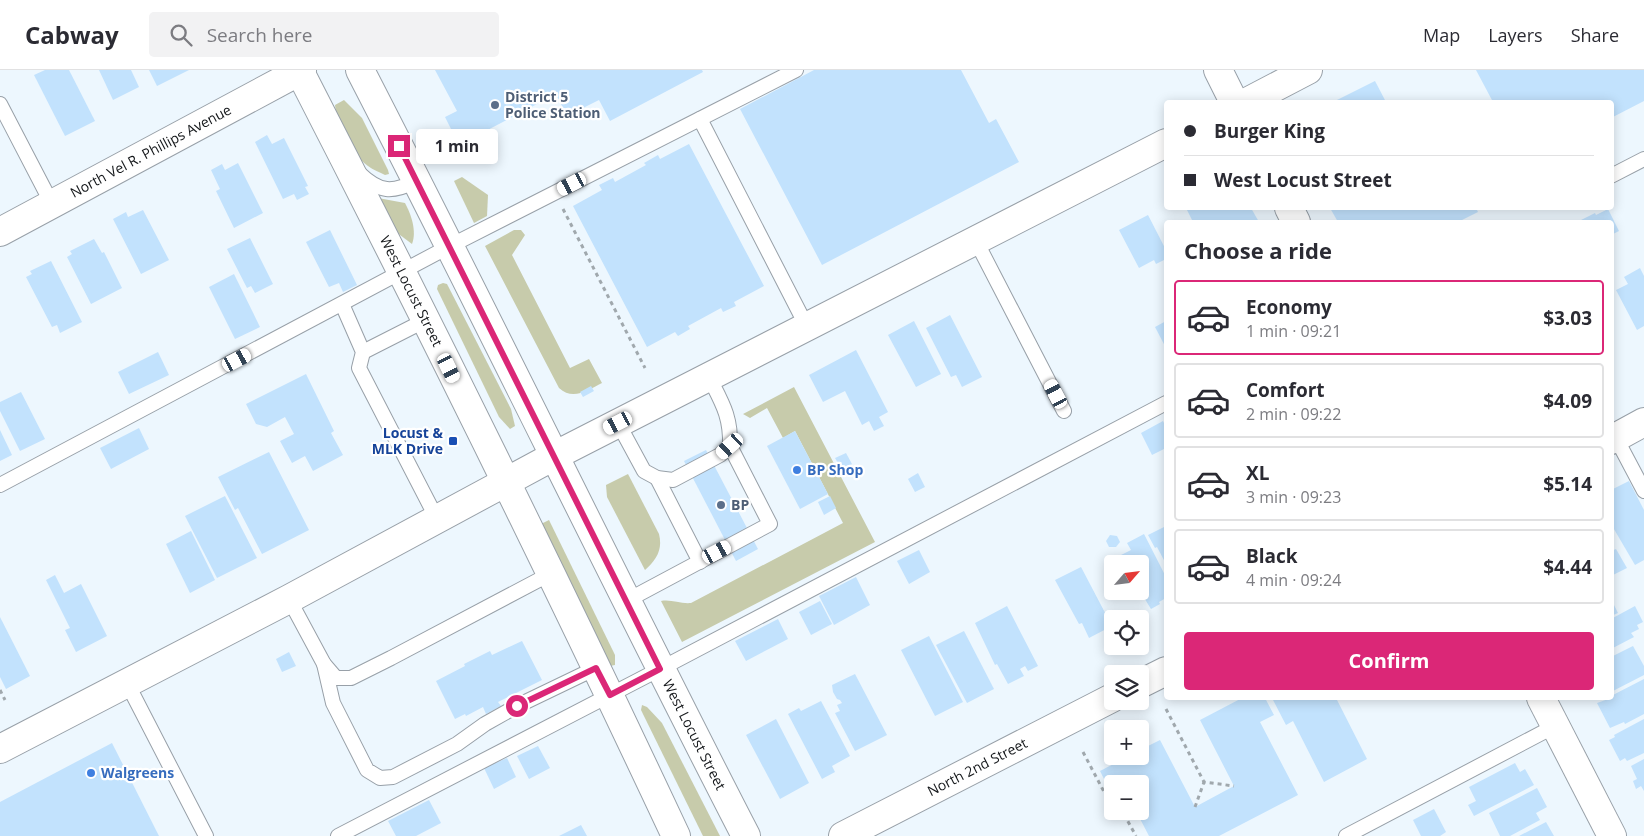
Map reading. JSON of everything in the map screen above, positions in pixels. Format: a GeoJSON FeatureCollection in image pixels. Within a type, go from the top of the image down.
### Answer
{"type":"FeatureCollection","features":[{"type":"Feature","properties":{"kind":"main road","name":"West Locust Street"},"geometry":{"type":"LineString","coordinates":[[300,70],[402,271],[610,695],[676,836]]}},
{"type":"Feature","properties":{"kind":"main road","name":"North Vel R. Phillips Avenue"},"geometry":{"type":"LineString","coordinates":[[0,232],[300,70]]}},
{"type":"Feature","properties":{"kind":"main road","name":"West Locust Street"},"geometry":{"type":"LineString","coordinates":[[360,70],[450,246],[660,669],[746,836]]}},
{"type":"Feature","properties":{"kind":"main road"},"geometry":{"type":"LineString","coordinates":[[1218,70],[1233,100]]}},
{"type":"Feature","properties":{"kind":"main road"},"geometry":{"type":"LineString","coordinates":[[1251,100],[1308,70]]}},
{"type":"Feature","properties":{"kind":"main road"},"geometry":{"type":"LineString","coordinates":[[0,749],[289,599],[554,456],[1164,145]]}},
{"type":"Feature","properties":{"kind":"main road"},"geometry":{"type":"LineString","coordinates":[[1614,438],[1644,422]]}},
{"type":"Feature","properties":{"kind":"main road"},"geometry":{"type":"LineString","coordinates":[[1149,680],[1164,672]]}},
{"type":"Feature","properties":{"kind":"main road"},"geometry":{"type":"LineString","coordinates":[[610,695],[634,711],[694,836]]}},
{"type":"Feature","properties":{"kind":"main road"},"geometry":{"type":"LineString","coordinates":[[1541,700],[1612,836]]}},
{"type":"Feature","properties":{"kind":"main road","name":"North 2nd Street"},"geometry":{"type":"LineString","coordinates":[[843,836],[1104,702]]}},
{"type":"Feature","properties":{"kind":"lane"},"geometry":{"type":"LineString","coordinates":[[0,485],[402,271],[796,70]]}},
{"type":"Feature","properties":{"kind":"lane"},"geometry":{"type":"LineString","coordinates":[[0,104],[52,204]]}},
{"type":"Feature","properties":{"kind":"lane"},"geometry":{"type":"LineString","coordinates":[[700,119],[807,327]]}},
{"type":"Feature","properties":{"kind":"lane"},"geometry":{"type":"LineString","coordinates":[[1614,174],[1644,159]]}},
{"type":"Feature","properties":{"kind":"lane"},"geometry":{"type":"LineString","coordinates":[[346,160],[366,180],[378,187],[390,190],[400,189],[417,181]]}},
{"type":"Feature","properties":{"kind":"lane"},"geometry":{"type":"LineString","coordinates":[[976,241],[1064,411]]}},
{"type":"Feature","properties":{"kind":"lane"},"geometry":{"type":"LineString","coordinates":[[342,304],[363,352],[359,368],[437,519]]}},
{"type":"Feature","properties":{"kind":"lane"},"geometry":{"type":"LineString","coordinates":[[363,352],[426,320]]}},
{"type":"Feature","properties":{"kind":"lane"},"geometry":{"type":"LineString","coordinates":[[626,601],[770,524],[730,446],[727,414],[709,378]]}},
{"type":"Feature","properties":{"kind":"lane"},"geometry":{"type":"LineString","coordinates":[[338,836],[1164,404]]}},
{"type":"Feature","properties":{"kind":"lane"},"geometry":{"type":"LineString","coordinates":[[618,423],[644,471],[656,478],[673,480],[720,455],[730,446]]}},
{"type":"Feature","properties":{"kind":"lane"},"geometry":{"type":"LineString","coordinates":[[1614,441],[1644,491]]}},
{"type":"Feature","properties":{"kind":"lane"},"geometry":{"type":"LineString","coordinates":[[656,478],[700,562]]}},
{"type":"Feature","properties":{"kind":"lane"},"geometry":{"type":"LineString","coordinates":[[289,599],[324,664],[336,678],[351,678],[550,574]]}},
{"type":"Feature","properties":{"kind":"lane"},"geometry":{"type":"LineString","coordinates":[[324,664],[333,703],[368,770],[380,778],[393,777],[457,744],[485,724],[517,706],[596,668]]}},
{"type":"Feature","properties":{"kind":"lane"},"geometry":{"type":"LineString","coordinates":[[127,683],[206,836]]}},
{"type":"Feature","properties":{"kind":"lane"},"geometry":{"type":"LineString","coordinates":[[1346,836],[1555,726]]}},
{"type":"Feature","properties":{"kind":"path"},"geometry":{"type":"LineString","coordinates":[[555,193],[645,368]]}},
{"type":"Feature","properties":{"kind":"path"},"geometry":{"type":"LineString","coordinates":[[0,690],[5,700]]}},
{"type":"Feature","properties":{"kind":"path"},"geometry":{"type":"LineString","coordinates":[[1166,709],[1204,782],[1195,806]]}},
{"type":"Feature","properties":{"kind":"path"},"geometry":{"type":"LineString","coordinates":[[1083,752],[1104,792]]}},
{"type":"Feature","properties":{"kind":"path"},"geometry":{"type":"LineString","coordinates":[[1204,782],[1234,786]]}},
{"type":"Feature","properties":{"kind":"path"},"geometry":{"type":"LineString","coordinates":[[1127,820],[1136,836]]}},
{"type":"Feature","properties":{"kind":"green space"},"geometry":{"type":"Polygon","coordinates":[[[344,100],[362,118],[389,174],[385,175],[362,161],[346,139],[336,113],[335,105],[344,100]]]}},
{"type":"Feature","properties":{"kind":"green space"},"geometry":{"type":"Polygon","coordinates":[[[462,177],[488,195],[487,216],[474,223],[454,181],[462,177]]]}},
{"type":"Feature","properties":{"kind":"green space"},"geometry":{"type":"Polygon","coordinates":[[[378,198],[405,203],[414,228],[412,244],[396,232],[378,198]]]}},
{"type":"Feature","properties":{"kind":"green space"},"geometry":{"type":"Polygon","coordinates":[[[514,230],[521,230],[525,235],[512,255],[570,368],[589,359],[602,383],[575,394],[564,392],[559,388],[485,246],[514,230]]]}},
{"type":"Feature","properties":{"kind":"green space"},"geometry":{"type":"Polygon","coordinates":[[[447,284],[511,409],[515,426],[510,429],[499,417],[437,289],[438,285],[447,284]]]}},
{"type":"Feature","properties":{"kind":"green space"},"geometry":{"type":"Polygon","coordinates":[[[794,387],[875,542],[682,642],[661,601],[691,603],[843,523],[795,431],[783,438],[767,408],[750,418],[743,414],[794,387]]]}},
{"type":"Feature","properties":{"kind":"green space"},"geometry":{"type":"Polygon","coordinates":[[[628,474],[659,534],[660,545],[658,554],[645,570],[607,497],[606,485],[628,474]]]}},
{"type":"Feature","properties":{"kind":"green space"},"geometry":{"type":"Polygon","coordinates":[[[549,520],[615,655],[615,665],[610,666],[541,524],[549,520]]]}},
{"type":"Feature","properties":{"kind":"green space"},"geometry":{"type":"Polygon","coordinates":[[[642,705],[647,707],[662,723],[720,836],[703,836],[641,710],[642,705]]]}},
{"type":"Feature","properties":{"kind":"building"},"geometry":{"type":"Polygon","coordinates":[[[45,70],[69,70],[95,121],[65,136],[34,75],[45,70]]]}},
{"type":"Feature","properties":{"kind":"building"},"geometry":{"type":"Polygon","coordinates":[[[99,70],[131,70],[139,87],[113,100],[99,70]]]}},
{"type":"Feature","properties":{"kind":"building"},"geometry":{"type":"Polygon","coordinates":[[[149,70],[189,70],[157,86],[149,70]]]}},
{"type":"Feature","properties":{"kind":"building","name":"District 5 Police Station"},"geometry":{"type":"Polygon","coordinates":[[[435,70],[702,70],[703,72],[610,121],[599,100],[567,116],[556,94],[459,145],[445,117],[457,111],[435,70]]]}},
{"type":"Feature","properties":{"kind":"building"},"geometry":{"type":"Polygon","coordinates":[[[814,70],[961,70],[989,123],[996,119],[1019,162],[822,265],[740,109],[814,70]]]}},
{"type":"Feature","properties":{"kind":"building"},"geometry":{"type":"Polygon","coordinates":[[[1476,70],[1644,70],[1644,101],[1614,116],[1614,100],[1492,100],[1476,70]]]}},
{"type":"Feature","properties":{"kind":"building"},"geometry":{"type":"Polygon","coordinates":[[[1375,81],[1385,100],[1337,100],[1375,81]]]}},
{"type":"Feature","properties":{"kind":"building"},"geometry":{"type":"Polygon","coordinates":[[[267,135],[272,144],[284,138],[308,186],[305,187],[309,194],[297,200],[294,194],[283,199],[255,142],[267,135]]]}},
{"type":"Feature","properties":{"kind":"building"},"geometry":{"type":"Polygon","coordinates":[[[689,144],[764,286],[734,302],[736,306],[723,312],[721,308],[688,326],[690,329],[678,336],[675,332],[647,347],[573,206],[602,190],[599,185],[613,178],[615,182],[646,165],[644,163],[658,155],[660,159],[689,144]]]}},
{"type":"Feature","properties":{"kind":"building"},"geometry":{"type":"Polygon","coordinates":[[[238,163],[263,213],[234,228],[216,191],[220,189],[211,170],[222,164],[225,170],[238,163]]]}},
{"type":"Feature","properties":{"kind":"building"},"geometry":{"type":"Polygon","coordinates":[[[143,210],[169,260],[141,274],[113,219],[126,212],[128,217],[143,210]]]}},
{"type":"Feature","properties":{"kind":"building"},"geometry":{"type":"Polygon","coordinates":[[[1187,210],[1252,210],[1258,220],[1192,220],[1187,210]]]}},
{"type":"Feature","properties":{"kind":"building"},"geometry":{"type":"Polygon","coordinates":[[[1331,210],[1477,210],[1478,212],[1462,220],[1337,220],[1331,210]]]}},
{"type":"Feature","properties":{"kind":"building"},"geometry":{"type":"Polygon","coordinates":[[[1608,210],[1614,220],[1581,220],[1595,213],[1596,215],[1608,210]]]}},
{"type":"Feature","properties":{"kind":"building"},"geometry":{"type":"Polygon","coordinates":[[[1148,215],[1164,246],[1164,260],[1156,264],[1154,260],[1139,268],[1119,230],[1148,215]]]}},
{"type":"Feature","properties":{"kind":"building"},"geometry":{"type":"Polygon","coordinates":[[[1614,221],[1619,231],[1614,234],[1614,221]]]}},
{"type":"Feature","properties":{"kind":"building"},"geometry":{"type":"Polygon","coordinates":[[[330,230],[357,285],[343,292],[339,283],[329,287],[306,242],[330,230]]]}},
{"type":"Feature","properties":{"kind":"building"},"geometry":{"type":"Polygon","coordinates":[[[250,238],[273,284],[255,293],[251,286],[247,288],[227,249],[250,238]]]}},
{"type":"Feature","properties":{"kind":"building"},"geometry":{"type":"Polygon","coordinates":[[[94,239],[102,253],[104,252],[122,288],[91,304],[67,257],[72,254],[70,251],[94,239]]]}},
{"type":"Feature","properties":{"kind":"building"},"geometry":{"type":"Polygon","coordinates":[[[51,261],[82,322],[60,333],[57,325],[52,327],[26,277],[32,274],[30,271],[51,261]]]}},
{"type":"Feature","properties":{"kind":"building"},"geometry":{"type":"Polygon","coordinates":[[[1640,268],[1644,276],[1644,326],[1637,330],[1616,290],[1628,284],[1624,277],[1640,268]]]}},
{"type":"Feature","properties":{"kind":"building"},"geometry":{"type":"Polygon","coordinates":[[[234,274],[260,327],[235,339],[209,287],[234,274]]]}},
{"type":"Feature","properties":{"kind":"building"},"geometry":{"type":"Polygon","coordinates":[[[950,315],[982,377],[962,387],[956,375],[951,377],[926,328],[950,315]]]}},
{"type":"Feature","properties":{"kind":"building"},"geometry":{"type":"Polygon","coordinates":[[[914,321],[941,374],[916,387],[888,335],[914,321]]]}},
{"type":"Feature","properties":{"kind":"building"},"geometry":{"type":"Polygon","coordinates":[[[1164,322],[1164,344],[1155,327],[1164,322]]]}},
{"type":"Feature","properties":{"kind":"building"},"geometry":{"type":"Polygon","coordinates":[[[856,350],[888,412],[879,417],[884,426],[874,431],[869,421],[862,425],[845,391],[823,402],[809,375],[856,350]]]}},
{"type":"Feature","properties":{"kind":"building"},"geometry":{"type":"Polygon","coordinates":[[[158,352],[169,375],[129,394],[118,372],[158,352]]]}},
{"type":"Feature","properties":{"kind":"building"},"geometry":{"type":"Polygon","coordinates":[[[306,374],[334,431],[331,433],[343,455],[313,471],[305,456],[292,463],[280,441],[294,434],[285,417],[267,427],[256,424],[246,404],[306,374]]]}},
{"type":"Feature","properties":{"kind":"building"},"geometry":{"type":"Polygon","coordinates":[[[591,386],[594,391],[583,397],[580,392],[591,386]]]}},
{"type":"Feature","properties":{"kind":"building"},"geometry":{"type":"Polygon","coordinates":[[[21,392],[45,439],[20,451],[0,411],[0,402],[21,392]]]}},
{"type":"Feature","properties":{"kind":"building"},"geometry":{"type":"Polygon","coordinates":[[[1163,421],[1164,449],[1152,455],[1141,433],[1163,421]]]}},
{"type":"Feature","properties":{"kind":"building"},"geometry":{"type":"Polygon","coordinates":[[[139,428],[149,449],[111,469],[100,448],[139,428]]]}},
{"type":"Feature","properties":{"kind":"building"},"geometry":{"type":"Polygon","coordinates":[[[0,430],[12,455],[0,461],[0,430]]]}},
{"type":"Feature","properties":{"kind":"building","name":"BP Shop"},"geometry":{"type":"Polygon","coordinates":[[[795,431],[828,494],[800,509],[767,446],[795,431]]]}},
{"type":"Feature","properties":{"kind":"building","name":"BP"},"geometry":{"type":"Polygon","coordinates":[[[706,450],[758,549],[736,561],[684,461],[706,450]]]}},
{"type":"Feature","properties":{"kind":"building"},"geometry":{"type":"Polygon","coordinates":[[[269,452],[309,530],[262,554],[238,508],[235,510],[218,477],[269,452]]]}},
{"type":"Feature","properties":{"kind":"building"},"geometry":{"type":"Polygon","coordinates":[[[846,453],[852,464],[842,470],[835,458],[846,453]]]}},
{"type":"Feature","properties":{"kind":"building"},"geometry":{"type":"Polygon","coordinates":[[[918,473],[925,487],[915,492],[908,479],[918,473]]]}},
{"type":"Feature","properties":{"kind":"building"},"geometry":{"type":"Polygon","coordinates":[[[1629,481],[1644,510],[1644,560],[1635,565],[1614,529],[1614,488],[1629,481]]]}},
{"type":"Feature","properties":{"kind":"building"},"geometry":{"type":"Polygon","coordinates":[[[225,496],[257,558],[217,578],[185,516],[225,496]]]}},
{"type":"Feature","properties":{"kind":"building"},"geometry":{"type":"Polygon","coordinates":[[[830,496],[836,508],[824,515],[818,502],[830,496]]]}},
{"type":"Feature","properties":{"kind":"building"},"geometry":{"type":"Polygon","coordinates":[[[1164,527],[1164,560],[1157,547],[1155,548],[1148,535],[1164,527]]]}},
{"type":"Feature","properties":{"kind":"building"},"geometry":{"type":"Polygon","coordinates":[[[191,531],[215,580],[190,593],[166,544],[191,531]]]}},
{"type":"Feature","properties":{"kind":"building"},"geometry":{"type":"Polygon","coordinates":[[[1144,534],[1164,573],[1164,599],[1151,609],[1145,600],[1149,600],[1149,555],[1121,555],[1131,550],[1127,543],[1144,534]]]}},
{"type":"Feature","properties":{"kind":"building"},"geometry":{"type":"Polygon","coordinates":[[[1110,535],[1117,536],[1120,542],[1116,547],[1109,547],[1106,541],[1110,535]]]}},
{"type":"Feature","properties":{"kind":"building"},"geometry":{"type":"Polygon","coordinates":[[[1616,549],[1627,568],[1614,574],[1614,550],[1616,549]]]}},
{"type":"Feature","properties":{"kind":"building"},"geometry":{"type":"Polygon","coordinates":[[[919,550],[930,572],[909,584],[897,561],[919,550]]]}},
{"type":"Feature","properties":{"kind":"building"},"geometry":{"type":"Polygon","coordinates":[[[1081,567],[1104,611],[1104,630],[1089,638],[1082,623],[1079,624],[1055,580],[1081,567]]]}},
{"type":"Feature","properties":{"kind":"building"},"geometry":{"type":"Polygon","coordinates":[[[55,575],[64,593],[81,584],[107,636],[76,652],[65,630],[70,628],[46,580],[55,575]]]}},
{"type":"Feature","properties":{"kind":"building"},"geometry":{"type":"Polygon","coordinates":[[[856,577],[870,605],[834,625],[819,596],[856,577]]]}},
{"type":"Feature","properties":{"kind":"building"},"geometry":{"type":"Polygon","coordinates":[[[820,601],[832,624],[811,635],[799,612],[820,601]]]}},
{"type":"Feature","properties":{"kind":"building"},"geometry":{"type":"Polygon","coordinates":[[[1614,605],[1618,613],[1614,615],[1614,605]]]}},
{"type":"Feature","properties":{"kind":"building"},"geometry":{"type":"Polygon","coordinates":[[[1007,606],[1038,666],[1028,671],[1025,666],[1020,669],[1024,676],[1008,684],[997,664],[995,665],[975,623],[1007,606]]]}},
{"type":"Feature","properties":{"kind":"building"},"geometry":{"type":"Polygon","coordinates":[[[1635,606],[1643,622],[1637,625],[1639,629],[1631,633],[1634,637],[1614,647],[1614,617],[1635,606]]]}},
{"type":"Feature","properties":{"kind":"building"},"geometry":{"type":"Polygon","coordinates":[[[0,617],[30,676],[6,689],[0,677],[0,617]]]}},
{"type":"Feature","properties":{"kind":"building"},"geometry":{"type":"Polygon","coordinates":[[[778,619],[788,639],[746,661],[735,641],[778,619]]]}},
{"type":"Feature","properties":{"kind":"building"},"geometry":{"type":"Polygon","coordinates":[[[964,631],[994,689],[967,703],[936,645],[964,631]]]}},
{"type":"Feature","properties":{"kind":"building"},"geometry":{"type":"Polygon","coordinates":[[[929,636],[963,702],[935,716],[901,650],[929,636]]]}},
{"type":"Feature","properties":{"kind":"building"},"geometry":{"type":"Polygon","coordinates":[[[522,641],[542,680],[498,702],[501,706],[486,714],[483,707],[466,716],[465,714],[455,719],[436,681],[490,651],[492,655],[522,641]]]}},
{"type":"Feature","properties":{"kind":"building"},"geometry":{"type":"Polygon","coordinates":[[[1633,646],[1644,666],[1644,675],[1614,690],[1614,656],[1633,646]]]}},
{"type":"Feature","properties":{"kind":"building"},"geometry":{"type":"Polygon","coordinates":[[[289,652],[296,666],[282,672],[276,659],[289,652]]]}},
{"type":"Feature","properties":{"kind":"building"},"geometry":{"type":"Polygon","coordinates":[[[855,674],[887,735],[855,751],[835,713],[840,711],[837,705],[842,703],[833,692],[832,685],[855,674]]]}},
{"type":"Feature","properties":{"kind":"building"},"geometry":{"type":"Polygon","coordinates":[[[1644,679],[1644,714],[1625,724],[1624,722],[1610,728],[1597,703],[1614,700],[1614,694],[1644,679]]]}},
{"type":"Feature","properties":{"kind":"building"},"geometry":{"type":"Polygon","coordinates":[[[1238,700],[1266,700],[1274,715],[1260,722],[1298,795],[1219,836],[1149,836],[1141,820],[1149,820],[1149,775],[1104,775],[1104,779],[1100,771],[1112,765],[1149,765],[1149,746],[1160,740],[1195,807],[1234,786],[1200,720],[1238,700]]]}},
{"type":"Feature","properties":{"kind":"building"},"geometry":{"type":"Polygon","coordinates":[[[1273,700],[1337,700],[1367,759],[1324,782],[1293,721],[1286,725],[1273,700]]]}},
{"type":"Feature","properties":{"kind":"building"},"geometry":{"type":"Polygon","coordinates":[[[821,701],[850,756],[832,766],[835,772],[822,779],[788,714],[799,708],[801,711],[821,701]]]}},
{"type":"Feature","properties":{"kind":"building"},"geometry":{"type":"Polygon","coordinates":[[[776,719],[809,783],[780,799],[746,735],[776,719]]]}},
{"type":"Feature","properties":{"kind":"building"},"geometry":{"type":"Polygon","coordinates":[[[1644,719],[1644,753],[1627,761],[1625,758],[1620,761],[1609,740],[1615,737],[1614,735],[1644,719]]]}},
{"type":"Feature","properties":{"kind":"building","name":"Walgreens"},"geometry":{"type":"Polygon","coordinates":[[[112,743],[159,836],[0,836],[0,802],[112,743]]]}},
{"type":"Feature","properties":{"kind":"building"},"geometry":{"type":"Polygon","coordinates":[[[538,746],[550,768],[529,779],[517,756],[538,746]]]}},
{"type":"Feature","properties":{"kind":"building"},"geometry":{"type":"Polygon","coordinates":[[[507,758],[516,777],[494,789],[484,768],[507,758]]]}},
{"type":"Feature","properties":{"kind":"building"},"geometry":{"type":"Polygon","coordinates":[[[1644,759],[1644,791],[1641,786],[1636,789],[1633,781],[1637,779],[1631,766],[1644,759]]]}},
{"type":"Feature","properties":{"kind":"building"},"geometry":{"type":"Polygon","coordinates":[[[1515,763],[1520,772],[1525,769],[1534,785],[1474,816],[1468,805],[1476,801],[1469,787],[1515,763]]]}},
{"type":"Feature","properties":{"kind":"building"},"geometry":{"type":"Polygon","coordinates":[[[1537,788],[1547,807],[1536,813],[1540,820],[1510,836],[1500,836],[1489,813],[1537,788]]]}},
{"type":"Feature","properties":{"kind":"building"},"geometry":{"type":"Polygon","coordinates":[[[429,800],[441,823],[416,836],[396,836],[388,821],[429,800]]]}},
{"type":"Feature","properties":{"kind":"building"},"geometry":{"type":"Polygon","coordinates":[[[1434,809],[1446,832],[1440,836],[1421,836],[1413,820],[1434,809]]]}},
{"type":"Feature","properties":{"kind":"building"},"geometry":{"type":"Polygon","coordinates":[[[1546,822],[1554,836],[1519,836],[1546,822]]]}},
{"type":"Feature","properties":{"kind":"building"},"geometry":{"type":"Polygon","coordinates":[[[581,825],[587,836],[559,836],[581,825]]]}},
{"type":"Feature","properties":{"kind":"place","name":"District 5 Police Station"},"geometry":{"type":"Point","coordinates":[495,105]}},
{"type":"Feature","properties":{"kind":"place","name":"Locust & MLK Drive"},"geometry":{"type":"Point","coordinates":[453,441]}},
{"type":"Feature","properties":{"kind":"place","name":"BP Shop"},"geometry":{"type":"Point","coordinates":[797,470]}},
{"type":"Feature","properties":{"kind":"place","name":"BP"},"geometry":{"type":"Point","coordinates":[721,505]}},
{"type":"Feature","properties":{"kind":"place","name":"Walgreens"},"geometry":{"type":"Point","coordinates":[91,773]}},
{"type":"Feature","properties":{"kind":"route"},"geometry":{"type":"LineString","coordinates":[[399,146],[660,669],[610,695],[596,668],[517,706]]}}]}
